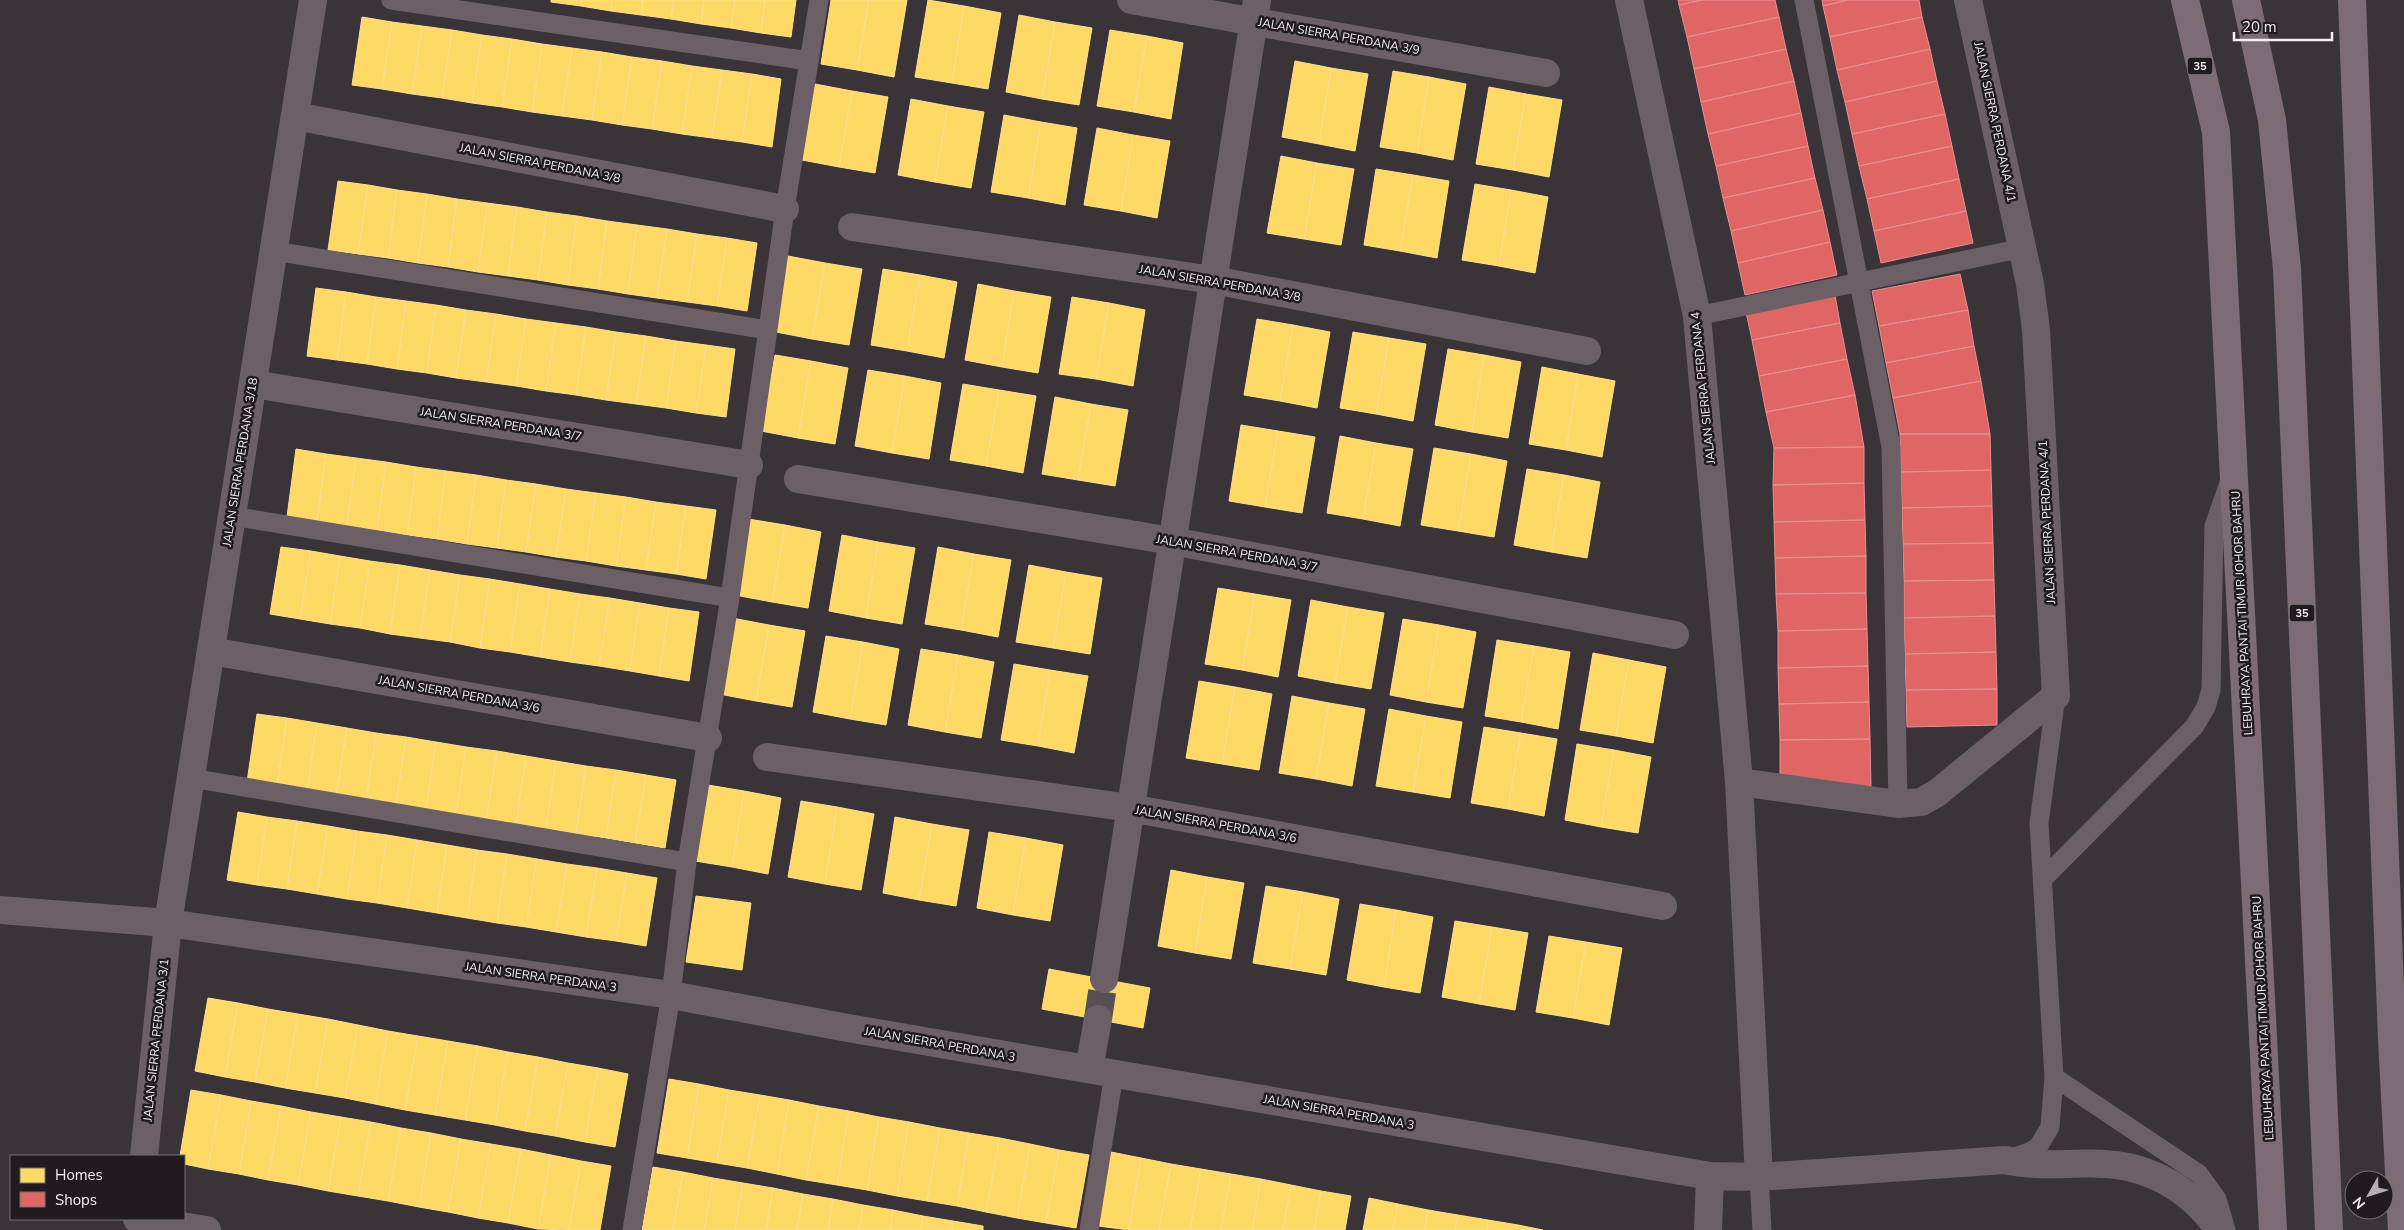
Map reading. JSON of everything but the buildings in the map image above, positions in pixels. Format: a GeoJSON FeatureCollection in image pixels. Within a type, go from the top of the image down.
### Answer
{"type":"FeatureCollection","features":[{"type":"Feature","properties":{"kind":"highway","name":"LEBUHRAYA PANTAI TIMUR JOHOR BAHRU"},"geometry":{"type":"LineString","coordinates":[[2185,0],[2216,132],[2273,1230]]}},
{"type":"Feature","properties":{"kind":"highway","name":"35"},"geometry":{"type":"LineString","coordinates":[[2246,0],[2272,120],[2287,269],[2329,1230]]}},
{"type":"Feature","properties":{"kind":"highway"},"geometry":{"type":"LineString","coordinates":[[2352,0],[2392,1039],[2402,1230]]}},
{"type":"Feature","properties":{"kind":"street","name":"JALAN SIERRA PERDANA 3/18"},"geometry":{"type":"LineString","coordinates":[[168,923],[313,0]]}},
{"type":"Feature","properties":{"kind":"street","name":"JALAN SIERRA PERDANA 3/9"},"geometry":{"type":"LineString","coordinates":[[1131,0],[1255,10],[1546,73]]}},
{"type":"Feature","properties":{"kind":"street","name":"JALAN SIERRA PERDANA 4"},"geometry":{"type":"LineString","coordinates":[[1629,0],[1697,316],[1739,782],[1759,1177]]}},
{"type":"Feature","properties":{"kind":"street","name":"JALAN SIERRA PERDANA 4/1"},"geometry":{"type":"LineString","coordinates":[[1968,0],[2030,284],[2036,330],[2056,696]]}},
{"type":"Feature","properties":{"kind":"street"},"geometry":{"type":"LineString","coordinates":[[1104,979],[1255,10]]}},
{"type":"Feature","properties":{"kind":"street","name":"JALAN SIERRA PERDANA 3/8"},"geometry":{"type":"LineString","coordinates":[[295,116],[785,209]]}},
{"type":"Feature","properties":{"kind":"street","name":"JALAN SIERRA PERDANA 3/8"},"geometry":{"type":"LineString","coordinates":[[852,227],[1213,280],[1587,351]]}},
{"type":"Feature","properties":{"kind":"street","name":"JALAN SIERRA PERDANA 3/7"},"geometry":{"type":"LineString","coordinates":[[252,384],[750,465]]}},
{"type":"Feature","properties":{"kind":"street","name":"JALAN SIERRA PERDANA 3/7"},"geometry":{"type":"LineString","coordinates":[[798,479],[1172,541],[1675,635]]}},
{"type":"Feature","properties":{"kind":"street","name":"JALAN SIERRA PERDANA 3/6"},"geometry":{"type":"LineString","coordinates":[[211,651],[708,738]]}},
{"type":"Feature","properties":{"kind":"street"},"geometry":{"type":"LineString","coordinates":[[1739,782],[1898,804],[1910,804],[1930,798],[2056,696]]}},
{"type":"Feature","properties":{"kind":"street","name":"JALAN SIERRA PERDANA 3/6"},"geometry":{"type":"LineString","coordinates":[[767,757],[1130,808],[1663,906]]}},
{"type":"Feature","properties":{"kind":"street","name":"JALAN SIERRA PERDANA 3"},"geometry":{"type":"LineString","coordinates":[[0,910],[168,923],[671,995],[1102,1072],[1710,1176],[1759,1177],[2005,1160],[2028,1165],[2103,1164],[2127,1166],[2167,1181],[2190,1197],[2219,1230]]}},
{"type":"Feature","properties":{"kind":"street","name":"JALAN SIERRA PERDANA 3/1"},"geometry":{"type":"LineString","coordinates":[[144,1155],[168,923]]}},
{"type":"Feature","properties":{"kind":"street"},"geometry":{"type":"LineString","coordinates":[[1098,1019],[1102,1072]]}},
{"type":"Feature","properties":{"kind":"street"},"geometry":{"type":"LineString","coordinates":[[1708,1230],[1710,1176]]}},
{"type":"Feature","properties":{"kind":"street"},"geometry":{"type":"LineString","coordinates":[[142,1220],[207,1230]]}},
{"type":"Feature","properties":{"kind":"lane"},"geometry":{"type":"LineString","coordinates":[[391,0],[809,61]]}},
{"type":"Feature","properties":{"kind":"lane"},"geometry":{"type":"LineString","coordinates":[[632,1230],[671,995],[687,862],[730,598],[785,209],[819,0]]}},
{"type":"Feature","properties":{"kind":"lane"},"geometry":{"type":"LineString","coordinates":[[1804,0],[1891,447],[1898,804]]}},
{"type":"Feature","properties":{"kind":"lane"},"geometry":{"type":"LineString","coordinates":[[1697,316],[2022,248]]}},
{"type":"Feature","properties":{"kind":"lane"},"geometry":{"type":"LineString","coordinates":[[274,252],[768,330]]}},
{"type":"Feature","properties":{"kind":"lane"},"geometry":{"type":"LineString","coordinates":[[2042,879],[2194,727],[2206,707],[2211,690],[2214,526],[2234,467]]}},
{"type":"Feature","properties":{"kind":"lane"},"geometry":{"type":"LineString","coordinates":[[232,516],[730,598]]}},
{"type":"Feature","properties":{"kind":"lane"},"geometry":{"type":"LineString","coordinates":[[2005,1160],[2029,1152],[2044,1139],[2050,1127],[2054,1077],[2039,823],[2056,696]]}},
{"type":"Feature","properties":{"kind":"lane"},"geometry":{"type":"LineString","coordinates":[[191,778],[687,862]]}},
{"type":"Feature","properties":{"kind":"lane"},"geometry":{"type":"LineString","coordinates":[[1089,1230],[1102,1072]]}},
{"type":"Feature","properties":{"kind":"lane"},"geometry":{"type":"LineString","coordinates":[[2054,1077],[2199,1174],[2217,1200],[2226,1230]]}},
{"type":"Feature","properties":{"kind":"lane"},"geometry":{"type":"LineString","coordinates":[[1759,1177],[1762,1230]]}},
{"type":"Feature","properties":{"kind":"tunnel"},"geometry":{"type":"LineString","coordinates":[[1098,1019],[1104,979]]}}]}
